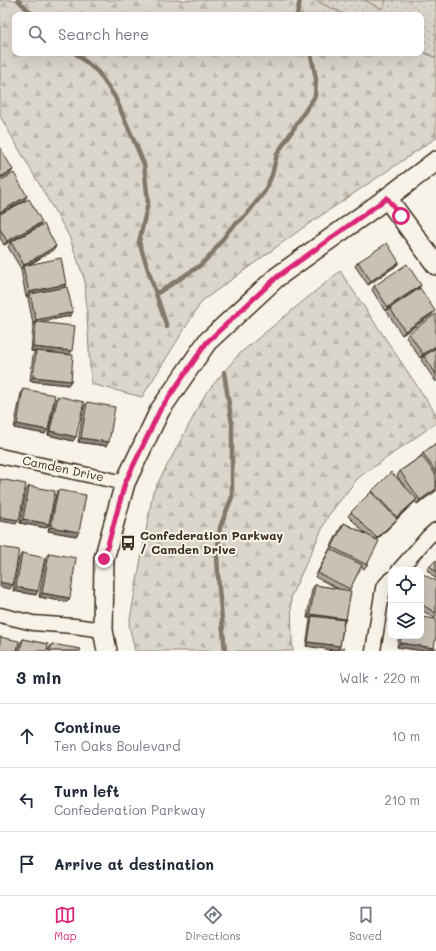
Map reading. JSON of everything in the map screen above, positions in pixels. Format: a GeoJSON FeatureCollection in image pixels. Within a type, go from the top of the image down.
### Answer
{"type":"FeatureCollection","features":[{"type":"Feature","properties":{"kind":"street"},"geometry":{"type":"LineString","coordinates":[[107,651],[103,630],[104,559],[125,483],[160,410],[207,342],[277,277],[436,161]]}},
{"type":"Feature","properties":{"kind":"street"},"geometry":{"type":"LineString","coordinates":[[387,198],[436,265]]}},
{"type":"Feature","properties":{"kind":"street","name":"Camden Drive"},"geometry":{"type":"LineString","coordinates":[[0,456],[125,483]]}},
{"type":"Feature","properties":{"kind":"street"},"geometry":{"type":"LineString","coordinates":[[402,567],[428,536],[436,530]]}},
{"type":"Feature","properties":{"kind":"street"},"geometry":{"type":"LineString","coordinates":[[373,651],[383,588],[388,582]]}},
{"type":"Feature","properties":{"kind":"street"},"geometry":{"type":"LineString","coordinates":[[0,616],[33,623],[103,630]]}},
{"type":"Feature","properties":{"kind":"green space"},"geometry":{"type":"Polygon","coordinates":[[[0,0],[314,0],[340,12],[12,12],[12,56],[424,56],[424,52],[436,58],[436,138],[304,227],[202,301],[142,397],[91,384],[85,281],[69,236],[0,116],[0,0]]]}},
{"type":"Feature","properties":{"kind":"green space"},"geometry":{"type":"Polygon","coordinates":[[[314,0],[436,0],[436,58],[424,52],[424,12],[340,12],[314,0]]]}},
{"type":"Feature","properties":{"kind":"green space"},"geometry":{"type":"Polygon","coordinates":[[[364,0],[386,0],[382,9],[364,0]]]}},
{"type":"Feature","properties":{"kind":"green space"},"geometry":{"type":"Polygon","coordinates":[[[340,271],[436,414],[436,423],[358,478],[328,516],[291,596],[293,651],[135,651],[129,625],[153,492],[206,393],[239,354],[340,271]]]}},
{"type":"Feature","properties":{"kind":"building"},"geometry":{"type":"Polygon","coordinates":[[[0,147],[13,170],[0,177],[0,147]]]}},
{"type":"Feature","properties":{"kind":"building"},"geometry":{"type":"Polygon","coordinates":[[[14,173],[27,196],[0,212],[0,181],[14,173]]]}},
{"type":"Feature","properties":{"kind":"building"},"geometry":{"type":"Polygon","coordinates":[[[29,199],[42,222],[7,241],[0,229],[0,214],[29,199]]]}},
{"type":"Feature","properties":{"kind":"building"},"geometry":{"type":"Polygon","coordinates":[[[44,224],[56,246],[24,265],[11,242],[44,224]]]}},
{"type":"Feature","properties":{"kind":"building"},"geometry":{"type":"Polygon","coordinates":[[[387,243],[399,262],[371,281],[358,262],[387,243]]]}},
{"type":"Feature","properties":{"kind":"building"},"geometry":{"type":"Polygon","coordinates":[[[61,258],[66,284],[29,292],[23,266],[61,258]]]}},
{"type":"Feature","properties":{"kind":"building"},"geometry":{"type":"Polygon","coordinates":[[[407,264],[421,285],[388,307],[374,286],[407,264]]]}},
{"type":"Feature","properties":{"kind":"building"},"geometry":{"type":"Polygon","coordinates":[[[67,287],[73,312],[36,320],[30,294],[67,287]]]}},
{"type":"Feature","properties":{"kind":"building"},"geometry":{"type":"Polygon","coordinates":[[[420,288],[435,311],[405,331],[390,308],[420,288]]]}},
{"type":"Feature","properties":{"kind":"building"},"geometry":{"type":"Polygon","coordinates":[[[436,314],[436,346],[423,354],[409,333],[436,314]]]}},
{"type":"Feature","properties":{"kind":"building"},"geometry":{"type":"Polygon","coordinates":[[[36,322],[75,326],[72,351],[33,347],[36,322]]]}},
{"type":"Feature","properties":{"kind":"building"},"geometry":{"type":"Polygon","coordinates":[[[436,348],[436,374],[424,356],[436,348]]]}},
{"type":"Feature","properties":{"kind":"building"},"geometry":{"type":"Polygon","coordinates":[[[36,351],[73,355],[71,381],[33,377],[36,351]]]}},
{"type":"Feature","properties":{"kind":"building"},"geometry":{"type":"Polygon","coordinates":[[[23,389],[55,395],[48,430],[17,424],[23,389]]]}},
{"type":"Feature","properties":{"kind":"building"},"geometry":{"type":"Polygon","coordinates":[[[58,396],[84,402],[76,437],[50,431],[58,396]]]}},
{"type":"Feature","properties":{"kind":"building"},"geometry":{"type":"Polygon","coordinates":[[[87,402],[115,407],[109,442],[81,438],[87,402]]]}},
{"type":"Feature","properties":{"kind":"building"},"geometry":{"type":"Polygon","coordinates":[[[436,443],[436,472],[423,453],[436,443]]]}},
{"type":"Feature","properties":{"kind":"building"},"geometry":{"type":"Polygon","coordinates":[[[422,456],[436,475],[436,489],[420,500],[400,471],[422,456]]]}},
{"type":"Feature","properties":{"kind":"building"},"geometry":{"type":"Polygon","coordinates":[[[391,472],[417,499],[397,517],[372,491],[391,472]]]}},
{"type":"Feature","properties":{"kind":"building"},"geometry":{"type":"Polygon","coordinates":[[[0,479],[26,484],[19,520],[0,517],[0,479]]]}},
{"type":"Feature","properties":{"kind":"building"},"geometry":{"type":"Polygon","coordinates":[[[29,486],[55,491],[49,524],[23,519],[29,486]]]}},
{"type":"Feature","properties":{"kind":"building"},"geometry":{"type":"Polygon","coordinates":[[[58,490],[86,495],[79,532],[51,527],[58,490]]]}},
{"type":"Feature","properties":{"kind":"building"},"geometry":{"type":"Polygon","coordinates":[[[371,492],[397,519],[377,538],[351,512],[371,492]]]}},
{"type":"Feature","properties":{"kind":"building"},"geometry":{"type":"Polygon","coordinates":[[[344,523],[379,541],[367,565],[332,547],[344,523]]]}},
{"type":"Feature","properties":{"kind":"building"},"geometry":{"type":"Polygon","coordinates":[[[0,547],[19,550],[13,585],[0,582],[0,547]]]}},
{"type":"Feature","properties":{"kind":"building"},"geometry":{"type":"Polygon","coordinates":[[[330,549],[362,565],[350,589],[318,573],[330,549]]]}},
{"type":"Feature","properties":{"kind":"building"},"geometry":{"type":"Polygon","coordinates":[[[22,553],[45,558],[38,591],[16,587],[22,553]]]}},
{"type":"Feature","properties":{"kind":"building"},"geometry":{"type":"Polygon","coordinates":[[[49,553],[76,558],[70,598],[42,593],[49,553]]]}},
{"type":"Feature","properties":{"kind":"building"},"geometry":{"type":"Polygon","coordinates":[[[436,560],[436,572],[430,566],[436,560]]]}},
{"type":"Feature","properties":{"kind":"building"},"geometry":{"type":"Polygon","coordinates":[[[424,575],[436,581],[436,613],[424,606],[424,575]]]}},
{"type":"Feature","properties":{"kind":"building"},"geometry":{"type":"Polygon","coordinates":[[[315,585],[351,591],[346,619],[310,614],[315,585]]]}},
{"type":"Feature","properties":{"kind":"building"},"geometry":{"type":"Polygon","coordinates":[[[312,616],[344,620],[340,646],[308,642],[312,616]]]}},
{"type":"Feature","properties":{"kind":"building"},"geometry":{"type":"Polygon","coordinates":[[[424,617],[436,619],[434,648],[400,643],[401,639],[424,639],[424,617]]]}},
{"type":"Feature","properties":{"kind":"building"},"geometry":{"type":"Polygon","coordinates":[[[0,637],[19,641],[17,651],[0,651],[0,637]]]}},
{"type":"Feature","properties":{"kind":"building"},"geometry":{"type":"Polygon","coordinates":[[[23,639],[48,644],[47,651],[20,651],[23,639]]]}},
{"type":"Feature","properties":{"kind":"building"},"geometry":{"type":"Polygon","coordinates":[[[52,644],[81,649],[80,651],[50,651],[52,644]]]}},
{"type":"Feature","properties":{"kind":"building"},"geometry":{"type":"Polygon","coordinates":[[[344,648],[344,651],[328,651],[344,648]]]}},
{"type":"Feature","properties":{"kind":"building"},"geometry":{"type":"Polygon","coordinates":[[[436,648],[436,651],[424,651],[436,648]]]}},
{"type":"Feature","properties":{"kind":"waterway"},"geometry":{"type":"LineString","coordinates":[[18,0],[30,12]]}},
{"type":"Feature","properties":{"kind":"waterway"},"geometry":{"type":"LineString","coordinates":[[298,12],[300,0]]}},
{"type":"Feature","properties":{"kind":"waterway"},"geometry":{"type":"LineString","coordinates":[[79,56],[98,72],[115,97],[144,164],[148,203],[139,242],[167,327]]}},
{"type":"Feature","properties":{"kind":"waterway"},"geometry":{"type":"LineString","coordinates":[[156,294],[198,267],[211,255],[230,229],[246,215],[265,191],[272,175],[277,154],[315,96],[316,79],[311,56]]}},
{"type":"Feature","properties":{"kind":"waterway"},"geometry":{"type":"LineString","coordinates":[[224,372],[232,424],[232,497],[220,527],[217,556],[225,651]]}},
{"type":"Feature","properties":{"kind":"place","name":"Confederation Parkway / Camden Drive"},"geometry":{"type":"Point","coordinates":[128,543]}},
{"type":"Feature","properties":{"kind":"route"},"geometry":{"type":"LineString","coordinates":[[104,559],[125,483],[160,410],[207,342],[277,277],[387,198],[401,216]]}}]}
